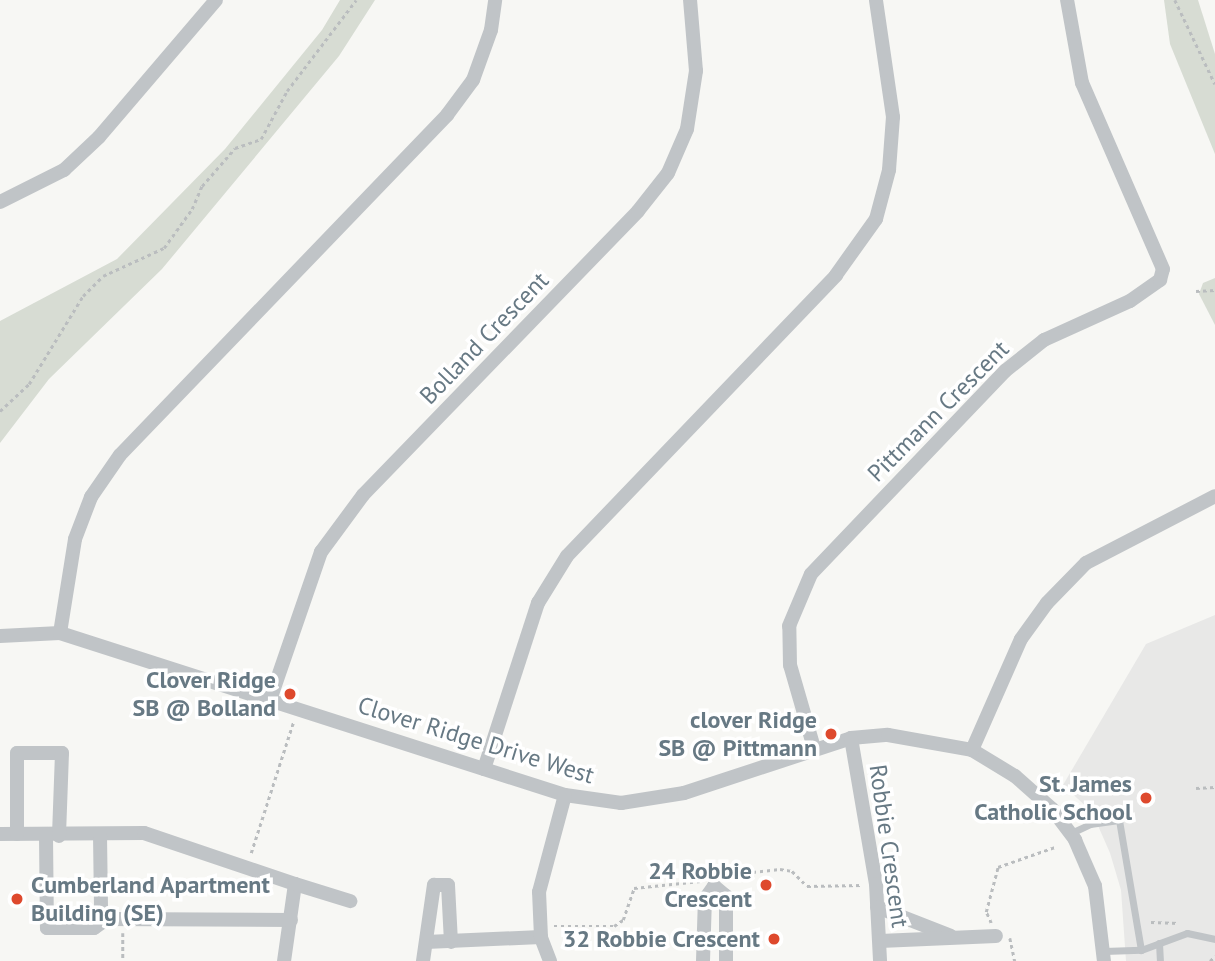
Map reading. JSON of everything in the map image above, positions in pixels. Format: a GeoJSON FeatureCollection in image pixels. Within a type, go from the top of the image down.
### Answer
{"type":"FeatureCollection","features":[{"type":"Feature","properties":{"kind":"street"},"geometry":{"type":"LineString","coordinates":[[0,202],[64,170],[99,137],[216,0]]}},
{"type":"Feature","properties":{"kind":"street"},"geometry":{"type":"LineString","coordinates":[[60,633],[75,539],[91,498],[113,466],[447,115],[473,80],[491,30],[495,0]]}},
{"type":"Feature","properties":{"kind":"street","name":"Bolland Crescent"},"geometry":{"type":"LineString","coordinates":[[270,700],[321,552],[363,495],[638,211],[667,173],[687,129],[696,71],[690,0]]}},
{"type":"Feature","properties":{"kind":"street"},"geometry":{"type":"LineString","coordinates":[[484,769],[538,603],[567,556],[836,275],[876,219],[889,170],[894,117],[876,0]]}},
{"type":"Feature","properties":{"kind":"street","name":"Pittmann Crescent"},"geometry":{"type":"LineString","coordinates":[[814,748],[790,665],[789,626],[811,574],[1005,371],[1044,340],[1130,301],[1160,280],[1163,269],[1082,83],[1067,0]]}},
{"type":"Feature","properties":{"kind":"street"},"geometry":{"type":"LineString","coordinates":[[972,750],[1021,639],[1047,603],[1086,563],[1215,496]]}},
{"type":"Feature","properties":{"kind":"street","name":"Clover Ridge Drive West"},"geometry":{"type":"LineString","coordinates":[[0,636],[60,633],[565,795],[621,803],[650,802],[850,738],[888,735],[972,750],[1015,776],[1071,833],[1095,886],[1104,956]]}},
{"type":"Feature","properties":{"kind":"street","name":"Robbie Crescent"},"geometry":{"type":"LineString","coordinates":[[850,738],[877,907],[880,961]]}},
{"type":"Feature","properties":{"kind":"street"},"geometry":{"type":"LineString","coordinates":[[17,834],[17,753],[62,753],[47,928],[94,929],[107,919],[291,920]]}},
{"type":"Feature","properties":{"kind":"street"},"geometry":{"type":"LineString","coordinates":[[551,961],[541,937],[542,871],[565,795]]}},
{"type":"Feature","properties":{"kind":"street"},"geometry":{"type":"LineString","coordinates":[[0,834],[53,836],[144,833],[246,869],[350,901]]}},
{"type":"Feature","properties":{"kind":"street"},"geometry":{"type":"LineString","coordinates":[[100,835],[101,908],[107,919]]}},
{"type":"Feature","properties":{"kind":"street"},"geometry":{"type":"LineString","coordinates":[[284,961],[295,884]]}},
{"type":"Feature","properties":{"kind":"street"},"geometry":{"type":"LineString","coordinates":[[423,961],[434,885],[448,885],[451,942]]}},
{"type":"Feature","properties":{"kind":"street"},"geometry":{"type":"LineString","coordinates":[[703,961],[705,899],[714,886],[726,896],[726,961]]}},
{"type":"Feature","properties":{"kind":"street"},"geometry":{"type":"LineString","coordinates":[[877,907],[952,937]]}},
{"type":"Feature","properties":{"kind":"street"},"geometry":{"type":"LineString","coordinates":[[880,941],[996,936]]}},
{"type":"Feature","properties":{"kind":"street"},"geometry":{"type":"LineString","coordinates":[[426,942],[541,937]]}},
{"type":"Feature","properties":{"kind":"lane"},"geometry":{"type":"LineString","coordinates":[[1071,833],[1090,824],[1119,820],[1141,950]]}},
{"type":"Feature","properties":{"kind":"lane"},"geometry":{"type":"LineString","coordinates":[[1104,956],[1141,950],[1187,933],[1215,939]]}},
{"type":"Feature","properties":{"kind":"lane"},"geometry":{"type":"LineString","coordinates":[[1159,943],[1160,961]]}},
{"type":"Feature","properties":{"kind":"path"},"geometry":{"type":"LineString","coordinates":[[0,411],[29,384],[83,296],[103,276],[164,248],[192,209],[202,186],[235,148],[261,139],[287,92],[356,0]]}},
{"type":"Feature","properties":{"kind":"path"},"geometry":{"type":"LineString","coordinates":[[1175,0],[1215,83]]}},
{"type":"Feature","properties":{"kind":"path"},"geometry":{"type":"LineString","coordinates":[[1196,291],[1215,290]]}},
{"type":"Feature","properties":{"kind":"path"},"geometry":{"type":"LineString","coordinates":[[246,869],[297,709]]}},
{"type":"Feature","properties":{"kind":"path"},"geometry":{"type":"LineString","coordinates":[[1196,788],[1215,788]]}},
{"type":"Feature","properties":{"kind":"path"},"geometry":{"type":"LineString","coordinates":[[1015,961],[1011,938],[996,936],[986,912],[998,867],[1055,847]]}},
{"type":"Feature","properties":{"kind":"path"},"geometry":{"type":"LineString","coordinates":[[122,919],[123,961]]}},
{"type":"Feature","properties":{"kind":"path"},"geometry":{"type":"LineString","coordinates":[[1210,961],[1215,956]]}},
{"type":"Feature","properties":{"kind":"shaded area"},"geometry":{"type":"Polygon","coordinates":[[[340,0],[375,0],[339,56],[162,269],[49,379],[0,443],[0,321],[117,259],[225,149],[322,30],[340,0]]]}},
{"type":"Feature","properties":{"kind":"shaded area"},"geometry":{"type":"Polygon","coordinates":[[[1164,0],[1198,0],[1215,54],[1215,154],[1170,44],[1164,0]]]}},
{"type":"Feature","properties":{"kind":"shaded area"},"geometry":{"type":"Polygon","coordinates":[[[1215,278],[1215,325],[1199,294],[1203,283],[1215,278]]]}},
{"type":"Feature","properties":{"kind":"shaded area","name":"St. James Catholic School"},"geometry":{"type":"Polygon","coordinates":[[[1215,615],[1215,961],[1126,961],[1121,890],[1110,853],[1092,812],[1063,785],[1146,644],[1215,615]]]}},
{"type":"Feature","properties":{"kind":"place","name":"Clover Ridge SB @ Bolland"},"geometry":{"type":"Point","coordinates":[290,694]}},
{"type":"Feature","properties":{"kind":"place","name":"clover Ridge SB @ Pittmann"},"geometry":{"type":"Point","coordinates":[831,734]}},
{"type":"Feature","properties":{"kind":"place","name":"St. James Catholic School"},"geometry":{"type":"Point","coordinates":[1146,798]}},
{"type":"Feature","properties":{"kind":"place","name":"24 Robbie Crescent"},"geometry":{"type":"Point","coordinates":[766,885]}},
{"type":"Feature","properties":{"kind":"place","name":"Cumberland Apartment Building (SE)"},"geometry":{"type":"Point","coordinates":[17,899]}},
{"type":"Feature","properties":{"kind":"place","name":"32 Robbie Crescent"},"geometry":{"type":"Point","coordinates":[774,939]}}]}
